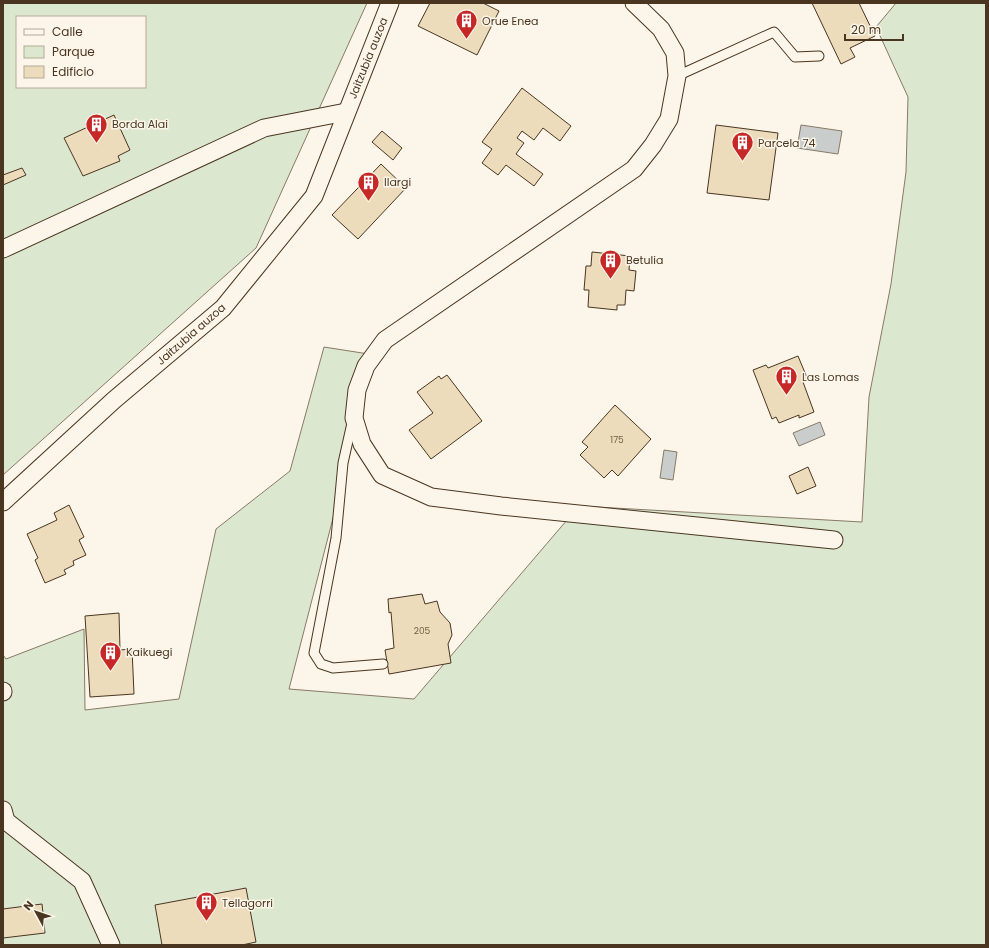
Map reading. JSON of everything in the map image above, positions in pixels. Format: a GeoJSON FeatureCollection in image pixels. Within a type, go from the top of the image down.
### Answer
{"type":"FeatureCollection","features":[{"type":"Feature","properties":{"kind":"street","name":"Jaitzubia auzoa"},"geometry":{"type":"LineString","coordinates":[[3,502],[114,400],[223,308],[314,196],[390,3]]}},
{"type":"Feature","properties":{"kind":"street"},"geometry":{"type":"LineString","coordinates":[[634,3],[661,29],[675,53],[677,76],[669,119],[653,145],[634,169],[385,340],[366,366],[357,390],[354,418],[362,444],[382,475],[431,497],[500,506],[834,540]]}},
{"type":"Feature","properties":{"kind":"street","name":"Jaitzubia auzoa"},"geometry":{"type":"LineString","coordinates":[[3,249],[264,128],[346,112]]}},
{"type":"Feature","properties":{"kind":"street"},"geometry":{"type":"LineString","coordinates":[[3,810],[6,821],[82,882],[111,945]]}},
{"type":"Feature","properties":{"kind":"lane"},"geometry":{"type":"LineString","coordinates":[[677,76],[774,32],[795,57],[819,56]]}},
{"type":"Feature","properties":{"kind":"lane"},"geometry":{"type":"LineString","coordinates":[[354,418],[343,463],[336,538],[314,652],[321,664],[332,668],[383,664]]}},
{"type":"Feature","properties":{"kind":"green space"},"geometry":{"type":"Polygon","coordinates":[[[3,3],[367,3],[256,248],[3,475],[3,3]]]}},
{"type":"Feature","properties":{"kind":"green space"},"geometry":{"type":"Polygon","coordinates":[[[896,3],[986,3],[986,945],[3,945],[3,655],[6,659],[84,629],[85,710],[179,699],[216,529],[290,471],[324,347],[375,355],[289,689],[414,699],[579,506],[862,522],[869,397],[891,284],[906,172],[908,97],[876,27],[896,3]]]}},
{"type":"Feature","properties":{"kind":"shaded area"},"geometry":{"type":"Polygon","coordinates":[[[801,125],[842,131],[838,154],[797,148],[801,125]]]}},
{"type":"Feature","properties":{"kind":"shaded area"},"geometry":{"type":"Polygon","coordinates":[[[820,422],[825,435],[799,446],[793,433],[820,422]]]}},
{"type":"Feature","properties":{"kind":"shaded area"},"geometry":{"type":"Polygon","coordinates":[[[664,450],[677,452],[673,480],[660,478],[664,450]]]}},
{"type":"Feature","properties":{"kind":"building","name":"Orue Enea"},"geometry":{"type":"Polygon","coordinates":[[[430,3],[483,3],[499,11],[477,55],[418,26],[430,3]]]}},
{"type":"Feature","properties":{"kind":"building"},"geometry":{"type":"Polygon","coordinates":[[[812,3],[859,3],[875,36],[850,48],[855,57],[841,64],[812,3]]]}},
{"type":"Feature","properties":{"kind":"building"},"geometry":{"type":"Polygon","coordinates":[[[522,88],[571,126],[560,141],[543,128],[534,140],[522,131],[517,138],[524,143],[516,154],[543,174],[534,186],[506,165],[498,175],[482,163],[492,149],[482,142],[522,88]]]}},
{"type":"Feature","properties":{"kind":"building","name":"Borda Alai"},"geometry":{"type":"Polygon","coordinates":[[[114,115],[130,150],[118,156],[120,161],[83,176],[64,138],[114,115]]]}},
{"type":"Feature","properties":{"kind":"building","name":"Parcela 74"},"geometry":{"type":"Polygon","coordinates":[[[716,125],[778,133],[769,200],[707,193],[716,125]]]}},
{"type":"Feature","properties":{"kind":"building"},"geometry":{"type":"Polygon","coordinates":[[[382,131],[402,148],[393,160],[372,142],[382,131]]]}},
{"type":"Feature","properties":{"kind":"building","name":"Ilargi"},"geometry":{"type":"Polygon","coordinates":[[[381,164],[406,188],[358,239],[332,215],[381,164]]]}},
{"type":"Feature","properties":{"kind":"building"},"geometry":{"type":"Polygon","coordinates":[[[22,168],[26,175],[3,185],[3,175],[22,168]]]}},
{"type":"Feature","properties":{"kind":"building","name":"Betulia"},"geometry":{"type":"Polygon","coordinates":[[[592,252],[630,256],[629,270],[636,271],[634,291],[626,290],[625,305],[617,305],[617,310],[588,307],[589,290],[584,290],[586,266],[591,266],[592,252]]]}},
{"type":"Feature","properties":{"kind":"building","name":"Las Lomas"},"geometry":{"type":"Polygon","coordinates":[[[798,356],[808,380],[803,382],[814,412],[799,418],[799,415],[779,423],[776,417],[772,419],[753,370],[766,365],[768,368],[798,356]]]}},
{"type":"Feature","properties":{"kind":"building"},"geometry":{"type":"Polygon","coordinates":[[[447,375],[482,421],[431,459],[409,430],[433,413],[417,392],[439,376],[441,379],[447,375]]]}},
{"type":"Feature","properties":{"kind":"building"},"geometry":{"type":"Polygon","coordinates":[[[615,405],[651,439],[618,476],[612,470],[604,478],[580,455],[588,447],[582,442],[615,405]]]}},
{"type":"Feature","properties":{"kind":"building"},"geometry":{"type":"Polygon","coordinates":[[[808,467],[816,486],[797,494],[789,476],[808,467]]]}},
{"type":"Feature","properties":{"kind":"building"},"geometry":{"type":"Polygon","coordinates":[[[69,505],[84,537],[79,540],[86,555],[73,561],[74,565],[64,570],[66,574],[45,583],[35,560],[38,558],[27,534],[57,520],[54,513],[69,505]]]}},
{"type":"Feature","properties":{"kind":"building"},"geometry":{"type":"Polygon","coordinates":[[[422,594],[425,604],[437,601],[440,612],[450,623],[452,635],[448,644],[451,663],[389,674],[385,650],[394,648],[391,612],[389,613],[388,599],[422,594]]]}},
{"type":"Feature","properties":{"kind":"building","name":"Kaikuegi"},"geometry":{"type":"Polygon","coordinates":[[[119,613],[120,650],[132,649],[134,694],[90,697],[85,616],[119,613]]]}},
{"type":"Feature","properties":{"kind":"building","name":"Tellagorri"},"geometry":{"type":"Polygon","coordinates":[[[246,888],[256,942],[242,945],[162,945],[155,905],[246,888]]]}},
{"type":"Feature","properties":{"kind":"building"},"geometry":{"type":"Polygon","coordinates":[[[42,904],[45,933],[3,938],[3,909],[42,904]]]}},
{"type":"Feature","properties":{"kind":"place","name":"Orue Enea"},"geometry":{"type":"Point","coordinates":[466,40]}},
{"type":"Feature","properties":{"kind":"place","name":"Borda Alai"},"geometry":{"type":"Point","coordinates":[97,144]}},
{"type":"Feature","properties":{"kind":"place","name":"Parcela 74"},"geometry":{"type":"Point","coordinates":[742,162]}},
{"type":"Feature","properties":{"kind":"place","name":"Ilargi"},"geometry":{"type":"Point","coordinates":[369,202]}},
{"type":"Feature","properties":{"kind":"place","name":"Betulia"},"geometry":{"type":"Point","coordinates":[610,280]}},
{"type":"Feature","properties":{"kind":"place","name":"Las Lomas"},"geometry":{"type":"Point","coordinates":[786,396]}},
{"type":"Feature","properties":{"kind":"place","name":"Kaikuegi"},"geometry":{"type":"Point","coordinates":[111,672]}},
{"type":"Feature","properties":{"kind":"place","name":"Tellagorri"},"geometry":{"type":"Point","coordinates":[206,922]}}]}
